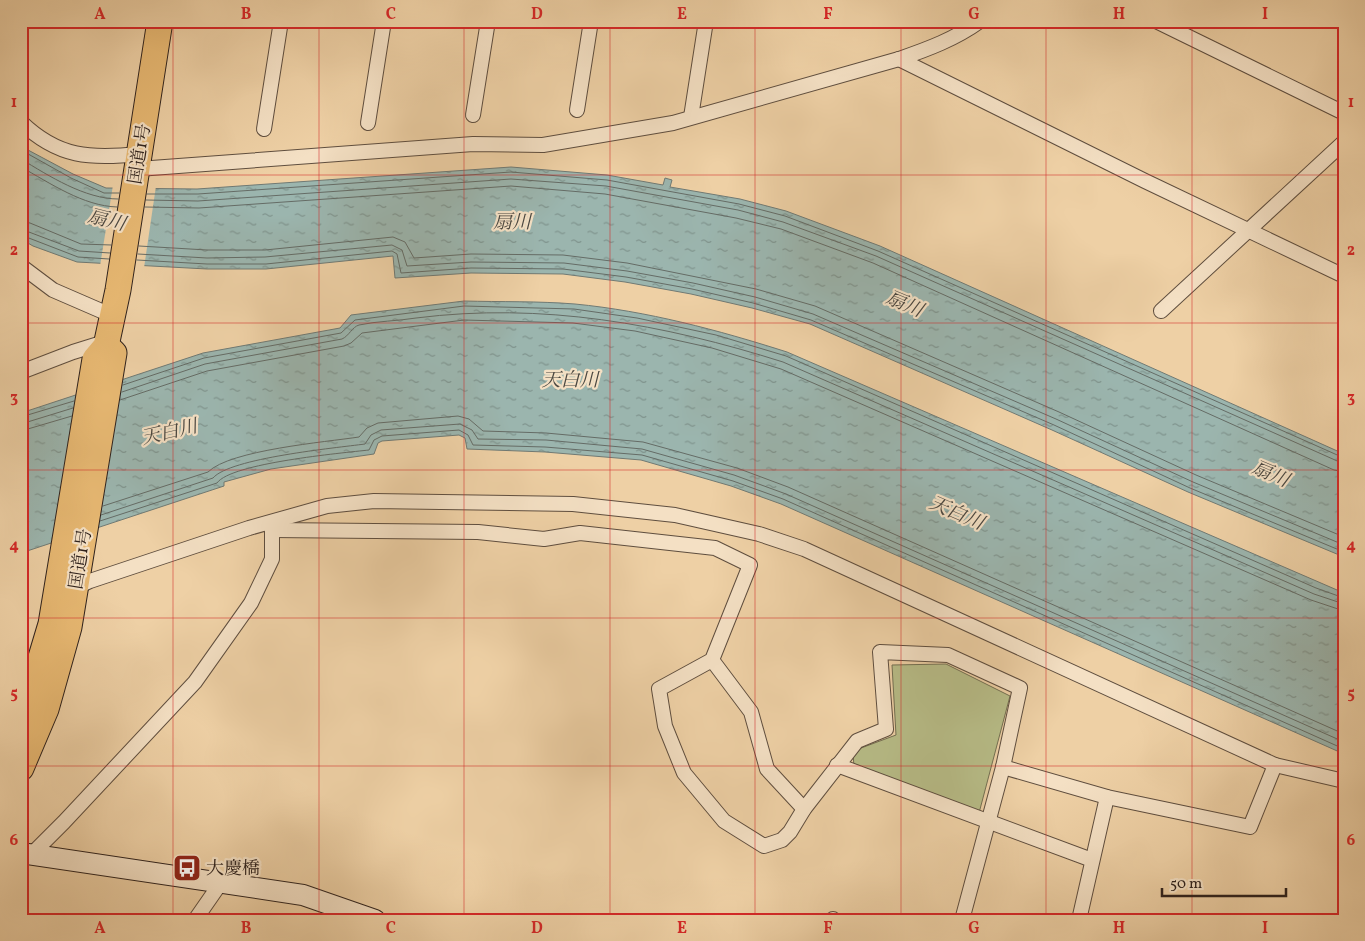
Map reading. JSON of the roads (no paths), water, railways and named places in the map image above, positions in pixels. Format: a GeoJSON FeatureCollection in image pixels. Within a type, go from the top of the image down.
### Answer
{"type":"FeatureCollection","features":[{"type":"Feature","properties":{"kind":"highway","name":"国道1号"},"geometry":{"type":"LineString","coordinates":[[21,768],[40,726],[58,671],[69,627],[69,585],[105,350],[118,290],[160,21]]}},
{"type":"Feature","properties":{"kind":"highway","name":"国道1号"},"geometry":{"type":"LineString","coordinates":[[21,724],[69,585]]}},
{"type":"Feature","properties":{"kind":"street"},"geometry":{"type":"LineString","coordinates":[[264,129],[281,21]]}},
{"type":"Feature","properties":{"kind":"street"},"geometry":{"type":"LineString","coordinates":[[368,123],[384,21]]}},
{"type":"Feature","properties":{"kind":"street"},"geometry":{"type":"LineString","coordinates":[[473,114],[488,21]]}},
{"type":"Feature","properties":{"kind":"street"},"geometry":{"type":"LineString","coordinates":[[577,110],[591,21]]}},
{"type":"Feature","properties":{"kind":"street"},"geometry":{"type":"LineString","coordinates":[[691,117],[706,21]]}},
{"type":"Feature","properties":{"kind":"street"},"geometry":{"type":"LineString","coordinates":[[21,122],[50,145],[71,154],[103,158],[138,167],[473,144],[543,145],[656,127],[899,59],[933,48],[963,33],[980,21]]}},
{"type":"Feature","properties":{"kind":"street"},"geometry":{"type":"LineString","coordinates":[[1156,21],[1344,113]]}},
{"type":"Feature","properties":{"kind":"street"},"geometry":{"type":"LineString","coordinates":[[899,59],[1145,181],[1344,276]]}},
{"type":"Feature","properties":{"kind":"street"},"geometry":{"type":"LineString","coordinates":[[1161,311],[1344,142]]}},
{"type":"Feature","properties":{"kind":"street"},"geometry":{"type":"LineString","coordinates":[[21,266],[53,290],[113,316]]}},
{"type":"Feature","properties":{"kind":"street"},"geometry":{"type":"LineString","coordinates":[[21,372],[74,352],[105,350]]}},
{"type":"Feature","properties":{"kind":"street"},"geometry":{"type":"LineString","coordinates":[[69,585],[270,526],[327,506],[374,500],[573,504],[675,515],[759,534],[840,564],[1275,765],[1344,781]]}},
{"type":"Feature","properties":{"kind":"street"},"geometry":{"type":"LineString","coordinates":[[270,526],[478,532],[544,539],[580,533],[715,548],[750,565],[712,660],[659,689],[665,726],[684,773],[724,821],[764,846],[782,840],[790,832],[804,809],[857,741],[886,729],[880,652],[948,655],[1020,688],[1003,767],[962,920]]}},
{"type":"Feature","properties":{"kind":"street"},"geometry":{"type":"LineString","coordinates":[[26,854],[64,822],[195,682],[251,603],[272,559],[270,526]]}},
{"type":"Feature","properties":{"kind":"street"},"geometry":{"type":"LineString","coordinates":[[712,660],[751,712],[767,769],[804,809]]}},
{"type":"Feature","properties":{"kind":"street"},"geometry":{"type":"LineString","coordinates":[[837,765],[1092,860]]}},
{"type":"Feature","properties":{"kind":"street"},"geometry":{"type":"LineString","coordinates":[[1003,767],[1107,797],[1250,827],[1275,765]]}},
{"type":"Feature","properties":{"kind":"street"},"geometry":{"type":"LineString","coordinates":[[1079,920],[1107,797]]}},
{"type":"Feature","properties":{"kind":"street"},"geometry":{"type":"LineString","coordinates":[[26,854],[303,895],[375,920]]}},
{"type":"Feature","properties":{"kind":"street"},"geometry":{"type":"LineString","coordinates":[[195,920],[220,884]]}},
{"type":"Feature","properties":{"kind":"water","name":"扇川"},"geometry":{"type":"Polygon","coordinates":[[[21,142],[28,150],[73,174],[106,188],[197,189],[511,167],[607,175],[663,185],[665,178],[672,180],[670,187],[740,199],[786,211],[880,246],[1344,454],[1344,557],[1188,492],[810,324],[752,308],[625,282],[563,274],[471,273],[395,278],[393,256],[266,269],[207,269],[77,262],[33,246],[21,239],[21,142]]]}},
{"type":"Feature","properties":{"kind":"water","name":"天白川"},"geometry":{"type":"Polygon","coordinates":[[[464,301],[561,303],[629,311],[709,329],[787,352],[1344,593],[1344,754],[781,504],[731,486],[641,460],[545,452],[467,449],[465,438],[459,435],[382,441],[378,443],[374,454],[271,469],[224,482],[224,486],[21,553],[21,413],[203,353],[340,328],[351,315],[464,301]]]}},
{"type":"Feature","properties":{"kind":"place","name":"大慶橋"},"geometry":{"type":"Point","coordinates":[187,868]}}]}
